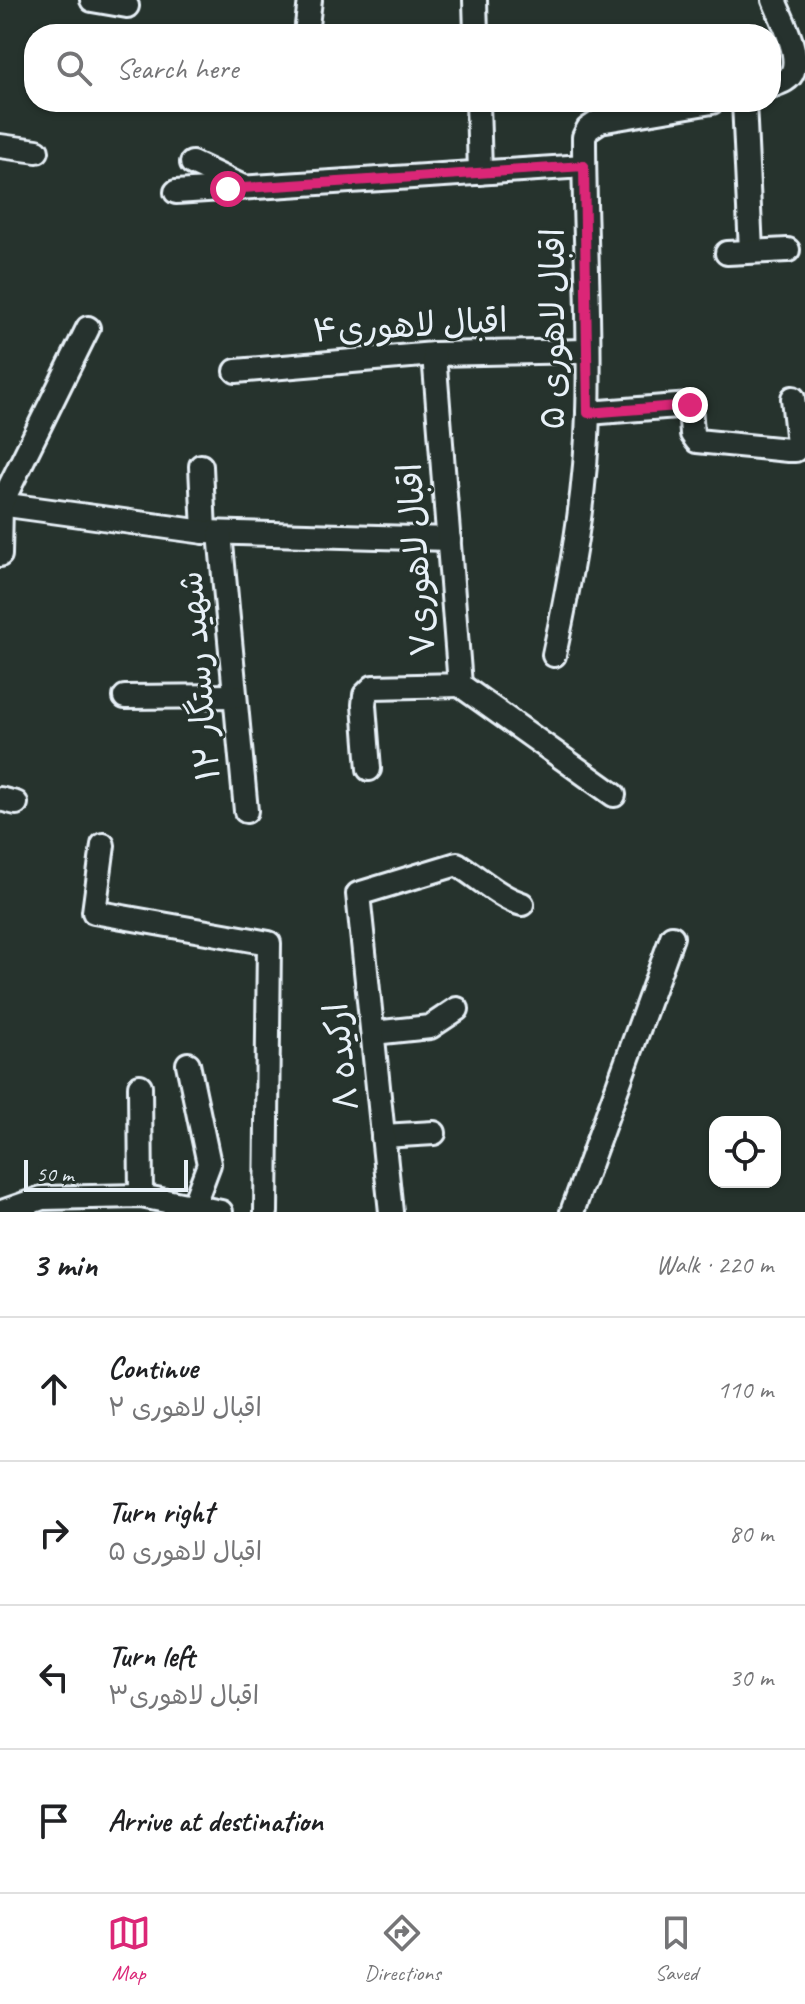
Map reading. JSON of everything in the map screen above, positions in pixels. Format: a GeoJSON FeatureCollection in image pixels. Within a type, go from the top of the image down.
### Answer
{"type":"FeatureCollection","features":[{"type":"Feature","properties":{"kind":"street"},"geometry":{"type":"LineString","coordinates":[[92,0],[127,6]]}},
{"type":"Feature","properties":{"kind":"street"},"geometry":{"type":"LineString","coordinates":[[307,24],[310,0]]}},
{"type":"Feature","properties":{"kind":"street"},"geometry":{"type":"LineString","coordinates":[[475,0],[476,24]]}},
{"type":"Feature","properties":{"kind":"street"},"geometry":{"type":"LineString","coordinates":[[774,0],[793,55],[793,71],[781,82]]}},
{"type":"Feature","properties":{"kind":"street"},"geometry":{"type":"LineString","coordinates":[[478,112],[480,173]]}},
{"type":"Feature","properties":{"kind":"street","name":"اقبال لاهوری ۵"},"geometry":{"type":"LineString","coordinates":[[554,655],[569,586],[584,472],[588,413],[584,137],[588,129],[600,121],[653,112]]}},
{"type":"Feature","properties":{"kind":"street"},"geometry":{"type":"LineString","coordinates":[[744,112],[751,251]]}},
{"type":"Feature","properties":{"kind":"street"},"geometry":{"type":"LineString","coordinates":[[0,146],[37,151]]}},
{"type":"Feature","properties":{"kind":"street"},"geometry":{"type":"LineString","coordinates":[[192,163],[246,188]]}},
{"type":"Feature","properties":{"kind":"street"},"geometry":{"type":"LineString","coordinates":[[176,192],[584,166]]}},
{"type":"Feature","properties":{"kind":"street"},"geometry":{"type":"LineString","coordinates":[[727,253],[788,250]]}},
{"type":"Feature","properties":{"kind":"street"},"geometry":{"type":"LineString","coordinates":[[0,555],[1,504],[88,328]]}},
{"type":"Feature","properties":{"kind":"street","name":"اقبال لاهوری۴"},"geometry":{"type":"LineString","coordinates":[[236,371],[434,354],[587,351]]}},
{"type":"Feature","properties":{"kind":"street","name":"اقبال لاهوری۷"},"geometry":{"type":"LineString","coordinates":[[369,769],[364,705],[365,695],[373,687],[460,685],[434,354]]}},
{"type":"Feature","properties":{"kind":"street"},"geometry":{"type":"LineString","coordinates":[[588,413],[689,396],[692,434],[697,441],[795,450],[798,444],[793,398]]}},
{"type":"Feature","properties":{"kind":"street","name":"شهید رستگار ۱۲"},"geometry":{"type":"LineString","coordinates":[[201,466],[235,696],[246,811]]}},
{"type":"Feature","properties":{"kind":"street"},"geometry":{"type":"LineString","coordinates":[[1,504],[212,533],[449,539]]}},
{"type":"Feature","properties":{"kind":"street"},"geometry":{"type":"LineString","coordinates":[[460,685],[614,795]]}},
{"type":"Feature","properties":{"kind":"street"},"geometry":{"type":"LineString","coordinates":[[125,697],[235,696]]}},
{"type":"Feature","properties":{"kind":"street"},"geometry":{"type":"LineString","coordinates":[[103,845],[94,912],[269,943],[266,1212]]}},
{"type":"Feature","properties":{"kind":"street","name":"ارکیده ۸"},"geometry":{"type":"LineString","coordinates":[[391,1212],[358,894],[457,864],[508,900],[522,904]]}},
{"type":"Feature","properties":{"kind":"street"},"geometry":{"type":"LineString","coordinates":[[572,1212],[672,937]]}},
{"type":"Feature","properties":{"kind":"street"},"geometry":{"type":"LineString","coordinates":[[373,1033],[430,1027],[457,1009]]}},
{"type":"Feature","properties":{"kind":"street"},"geometry":{"type":"LineString","coordinates":[[188,1064],[209,1164],[192,1209]]}},
{"type":"Feature","properties":{"kind":"street"},"geometry":{"type":"LineString","coordinates":[[140,1086],[141,1196]]}},
{"type":"Feature","properties":{"kind":"street"},"geometry":{"type":"LineString","coordinates":[[383,1136],[434,1133]]}},
{"type":"Feature","properties":{"kind":"street"},"geometry":{"type":"LineString","coordinates":[[2,1212],[42,1198],[53,1205],[141,1196],[192,1209],[221,1212]]}},
{"type":"Feature","properties":{"kind":"route"},"geometry":{"type":"LineString","coordinates":[[228,189],[584,166],[588,413],[690,405]]}}]}
